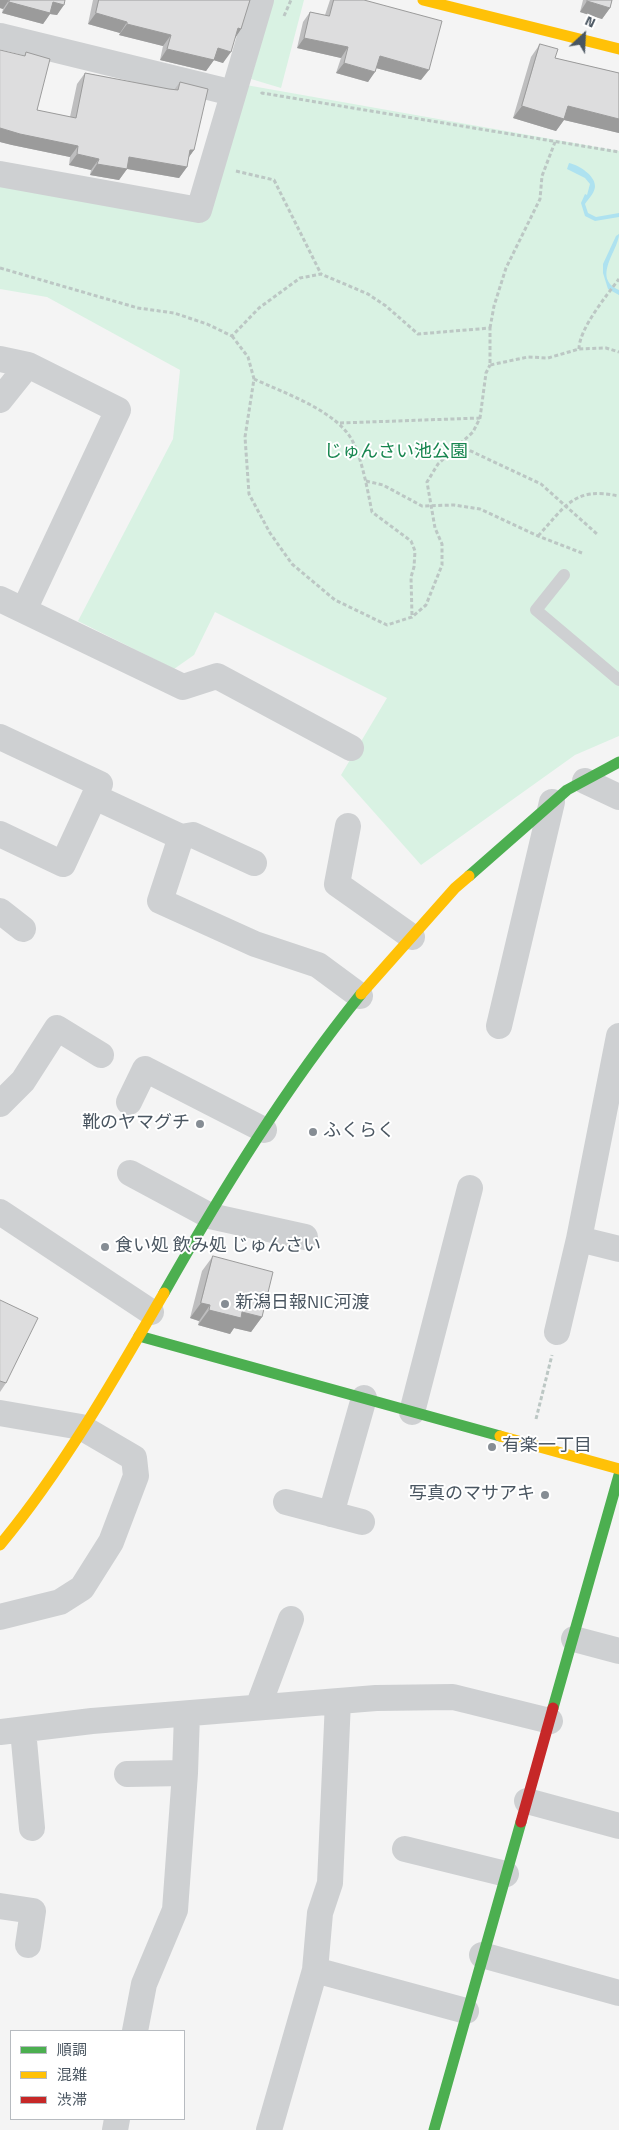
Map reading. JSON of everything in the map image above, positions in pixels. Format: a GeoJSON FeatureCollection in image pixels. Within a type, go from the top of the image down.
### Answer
{"type":"FeatureCollection","features":[{"type":"Feature","properties":{"kind":"street"},"geometry":{"type":"LineString","coordinates":[[0,174],[199,210],[261,0]]}},
{"type":"Feature","properties":{"kind":"street"},"geometry":{"type":"LineString","coordinates":[[423,0],[619,49]]}},
{"type":"Feature","properties":{"kind":"street"},"geometry":{"type":"LineString","coordinates":[[0,36],[233,93]]}},
{"type":"Feature","properties":{"kind":"street"},"geometry":{"type":"LineString","coordinates":[[0,359],[28,365],[118,410],[24,610]]}},
{"type":"Feature","properties":{"kind":"street"},"geometry":{"type":"LineString","coordinates":[[0,400],[28,365]]}},
{"type":"Feature","properties":{"kind":"street"},"geometry":{"type":"LineString","coordinates":[[0,599],[182,687],[217,676],[351,748]]}},
{"type":"Feature","properties":{"kind":"street"},"geometry":{"type":"LineString","coordinates":[[0,737],[100,784],[63,864],[0,834]]}},
{"type":"Feature","properties":{"kind":"street"},"geometry":{"type":"LineString","coordinates":[[0,1545],[32,1505],[139,1336],[151,1312],[280,1105],[360,996],[455,888],[567,790],[619,762]]}},
{"type":"Feature","properties":{"kind":"street"},"geometry":{"type":"LineString","coordinates":[[585,780],[619,797]]}},
{"type":"Feature","properties":{"kind":"street"},"geometry":{"type":"LineString","coordinates":[[95,797],[181,837],[193,835],[254,863]]}},
{"type":"Feature","properties":{"kind":"street"},"geometry":{"type":"LineString","coordinates":[[499,1026],[552,802]]}},
{"type":"Feature","properties":{"kind":"street"},"geometry":{"type":"LineString","coordinates":[[348,826],[337,884],[412,937]]}},
{"type":"Feature","properties":{"kind":"street"},"geometry":{"type":"LineString","coordinates":[[181,837],[160,901],[255,944],[318,965],[360,996]]}},
{"type":"Feature","properties":{"kind":"street"},"geometry":{"type":"LineString","coordinates":[[0,911],[23,929]]}},
{"type":"Feature","properties":{"kind":"street"},"geometry":{"type":"LineString","coordinates":[[0,1104],[23,1081],[58,1028],[100,1055]]}},
{"type":"Feature","properties":{"kind":"street"},"geometry":{"type":"LineString","coordinates":[[557,1332],[579,1239],[619,1036]]}},
{"type":"Feature","properties":{"kind":"street"},"geometry":{"type":"LineString","coordinates":[[129,1102],[145,1069],[264,1130]]}},
{"type":"Feature","properties":{"kind":"street"},"geometry":{"type":"LineString","coordinates":[[130,1174],[210,1216],[305,1237]]}},
{"type":"Feature","properties":{"kind":"street"},"geometry":{"type":"LineString","coordinates":[[412,1412],[470,1188]]}},
{"type":"Feature","properties":{"kind":"street"},"geometry":{"type":"LineString","coordinates":[[0,1212],[151,1312]]}},
{"type":"Feature","properties":{"kind":"street"},"geometry":{"type":"LineString","coordinates":[[579,1239],[619,1248]]}},
{"type":"Feature","properties":{"kind":"street"},"geometry":{"type":"LineString","coordinates":[[139,1336],[619,1469]]}},
{"type":"Feature","properties":{"kind":"street"},"geometry":{"type":"LineString","coordinates":[[331,1514],[364,1398]]}},
{"type":"Feature","properties":{"kind":"street"},"geometry":{"type":"LineString","coordinates":[[0,1412],[81,1427],[134,1458],[136,1476],[111,1542],[82,1588],[60,1602],[0,1617]]}},
{"type":"Feature","properties":{"kind":"street"},"geometry":{"type":"LineString","coordinates":[[434,2130],[619,1475]]}},
{"type":"Feature","properties":{"kind":"street"},"geometry":{"type":"LineString","coordinates":[[286,1502],[362,1522]]}},
{"type":"Feature","properties":{"kind":"street"},"geometry":{"type":"LineString","coordinates":[[258,1707],[291,1619]]}},
{"type":"Feature","properties":{"kind":"street"},"geometry":{"type":"LineString","coordinates":[[574,1639],[619,1651]]}},
{"type":"Feature","properties":{"kind":"street"},"geometry":{"type":"LineString","coordinates":[[32,1828],[12,1731],[92,1721],[376,1698],[453,1697],[550,1721]]}},
{"type":"Feature","properties":{"kind":"street"},"geometry":{"type":"LineString","coordinates":[[269,2130],[315,1970],[320,1913],[330,1883],[338,1701]]}},
{"type":"Feature","properties":{"kind":"street"},"geometry":{"type":"LineString","coordinates":[[135,2030],[144,1984],[175,1910],[185,1773],[187,1714]]}},
{"type":"Feature","properties":{"kind":"street"},"geometry":{"type":"LineString","coordinates":[[127,1774],[185,1773]]}},
{"type":"Feature","properties":{"kind":"street"},"geometry":{"type":"LineString","coordinates":[[527,1801],[619,1826]]}},
{"type":"Feature","properties":{"kind":"street"},"geometry":{"type":"LineString","coordinates":[[405,1849],[506,1874]]}},
{"type":"Feature","properties":{"kind":"street"},"geometry":{"type":"LineString","coordinates":[[0,1906],[34,1911],[28,1945]]}},
{"type":"Feature","properties":{"kind":"street"},"geometry":{"type":"LineString","coordinates":[[482,1955],[619,1993]]}},
{"type":"Feature","properties":{"kind":"street"},"geometry":{"type":"LineString","coordinates":[[315,1970],[466,2012]]}},
{"type":"Feature","properties":{"kind":"lane"},"geometry":{"type":"LineString","coordinates":[[564,574],[536,610],[619,680]]}},
{"type":"Feature","properties":{"kind":"path"},"geometry":{"type":"LineString","coordinates":[[259,101],[262,93],[619,152]]}},
{"type":"Feature","properties":{"kind":"path"},"geometry":{"type":"LineString","coordinates":[[0,268],[138,308],[174,313],[207,324],[232,336],[248,357],[254,379],[245,437],[248,494],[270,532],[292,564],[335,600],[388,625],[412,617],[426,605],[442,565],[442,544],[435,528],[427,482],[438,464],[473,432],[480,418],[486,374],[490,365],[490,328],[494,306],[506,268],[540,198],[542,176],[555,142]]}},
{"type":"Feature","properties":{"kind":"path"},"geometry":{"type":"LineString","coordinates":[[233,180],[239,162]]}},
{"type":"Feature","properties":{"kind":"path"},"geometry":{"type":"LineString","coordinates":[[236,171],[274,180],[321,274]]}},
{"type":"Feature","properties":{"kind":"path"},"geometry":{"type":"LineString","coordinates":[[232,336],[259,308],[300,278],[321,274],[368,294],[386,306],[418,334],[490,328]]}},
{"type":"Feature","properties":{"kind":"path"},"geometry":{"type":"LineString","coordinates":[[579,349],[579,340],[585,328],[619,279]]}},
{"type":"Feature","properties":{"kind":"path"},"geometry":{"type":"LineString","coordinates":[[490,365],[528,356],[548,358],[579,349],[606,348],[619,352]]}},
{"type":"Feature","properties":{"kind":"path"},"geometry":{"type":"LineString","coordinates":[[254,379],[319,410],[339,424],[352,441],[366,480],[372,512],[411,541],[415,550],[414,567],[411,577],[412,617]]}},
{"type":"Feature","properties":{"kind":"path"},"geometry":{"type":"LineString","coordinates":[[339,424],[480,418]]}},
{"type":"Feature","properties":{"kind":"path"},"geometry":{"type":"LineString","coordinates":[[458,445],[541,484],[597,534]]}},
{"type":"Feature","properties":{"kind":"path"},"geometry":{"type":"LineString","coordinates":[[366,480],[383,485],[422,506],[454,505],[480,509],[538,536],[582,553]]}},
{"type":"Feature","properties":{"kind":"path"},"geometry":{"type":"LineString","coordinates":[[538,536],[566,506],[579,496],[600,492],[618,496]]}},
{"type":"Feature","properties":{"kind":"path"},"geometry":{"type":"LineString","coordinates":[[534,1428],[557,1332]]}},
{"type":"Feature","properties":{"kind":"green space"},"geometry":{"type":"Polygon","coordinates":[[[273,0],[304,0],[281,88],[251,79],[273,0]]]}},
{"type":"Feature","properties":{"kind":"green space","name":"じゅんさい池公園"},"geometry":{"type":"Polygon","coordinates":[[[246,85],[619,151],[619,736],[575,755],[421,865],[341,775],[387,698],[215,612],[194,655],[174,669],[78,621],[173,439],[180,370],[47,297],[0,289],[0,186],[198,221],[246,85]]]}},
{"type":"Feature","properties":{"kind":"water"},"geometry":{"type":"Polygon","coordinates":[[[569,163],[590,175],[595,183],[593,192],[585,204],[588,213],[596,217],[619,213],[619,217],[595,221],[585,216],[581,203],[585,194],[587,195],[590,184],[585,178],[567,169],[569,163]]]}},
{"type":"Feature","properties":{"kind":"water"},"geometry":{"type":"Polygon","coordinates":[[[619,234],[608,264],[607,278],[611,285],[619,290],[619,295],[608,289],[603,273],[603,264],[616,236],[619,234]]]}},
{"type":"Feature","properties":{"kind":"building"},"geometry":{"type":"Polygon","coordinates":[[[10,0],[65,0],[64,5],[53,2],[50,13],[9,2],[10,0]]]}},
{"type":"Feature","properties":{"kind":"building"},"geometry":{"type":"Polygon","coordinates":[[[99,0],[250,0],[241,29],[238,28],[231,52],[218,48],[214,60],[167,49],[171,35],[127,24],[127,22],[96,13],[99,0]]]}},
{"type":"Feature","properties":{"kind":"building"},"geometry":{"type":"Polygon","coordinates":[[[334,0],[364,0],[442,21],[429,70],[380,56],[375,72],[344,63],[348,47],[304,38],[310,12],[329,16],[334,0]]]}},
{"type":"Feature","properties":{"kind":"building"},"geometry":{"type":"Polygon","coordinates":[[[588,0],[612,0],[610,8],[588,0]]]}},
{"type":"Feature","properties":{"kind":"building"},"geometry":{"type":"Polygon","coordinates":[[[540,44],[558,49],[555,58],[619,73],[619,119],[568,106],[564,119],[522,106],[540,44]]]}},
{"type":"Feature","properties":{"kind":"building"},"geometry":{"type":"Polygon","coordinates":[[[0,50],[25,56],[26,52],[50,59],[37,110],[76,118],[85,73],[169,89],[178,90],[180,82],[208,89],[194,150],[190,150],[187,167],[129,157],[127,169],[97,164],[99,159],[77,154],[78,146],[0,128],[0,50]]]}},
{"type":"Feature","properties":{"kind":"building"},"geometry":{"type":"Polygon","coordinates":[[[213,1256],[273,1272],[262,1317],[242,1312],[241,1318],[209,1310],[210,1305],[201,1303],[213,1256]]]}},
{"type":"Feature","properties":{"kind":"building"},"geometry":{"type":"Polygon","coordinates":[[[0,1300],[38,1318],[6,1383],[0,1381],[0,1300]]]}},
{"type":"Feature","properties":{"kind":"traffic: fast"},"geometry":{"type":"LineString","coordinates":[[469,876],[567,790],[619,762]]}},
{"type":"Feature","properties":{"kind":"traffic: fast"},"geometry":{"type":"LineString","coordinates":[[164,1293],[256,1139],[333,1029],[361,994]]}},
{"type":"Feature","properties":{"kind":"traffic: fast"},"geometry":{"type":"LineString","coordinates":[[139,1336],[500,1436]]}},
{"type":"Feature","properties":{"kind":"traffic: fast"},"geometry":{"type":"LineString","coordinates":[[553,1708],[619,1475]]}},
{"type":"Feature","properties":{"kind":"traffic: fast"},"geometry":{"type":"LineString","coordinates":[[434,2130],[521,1822]]}},
{"type":"Feature","properties":{"kind":"traffic: slow"},"geometry":{"type":"LineString","coordinates":[[423,0],[619,49]]}},
{"type":"Feature","properties":{"kind":"traffic: slow"},"geometry":{"type":"LineString","coordinates":[[361,994],[455,888],[469,876]]}},
{"type":"Feature","properties":{"kind":"traffic: slow"},"geometry":{"type":"LineString","coordinates":[[0,1545],[67,1454],[164,1293]]}},
{"type":"Feature","properties":{"kind":"traffic: slow"},"geometry":{"type":"LineString","coordinates":[[500,1436],[619,1469]]}},
{"type":"Feature","properties":{"kind":"traffic: jam"},"geometry":{"type":"LineString","coordinates":[[521,1822],[553,1708]]}},
{"type":"Feature","properties":{"kind":"place","name":"靴のヤマグチ"},"geometry":{"type":"Point","coordinates":[200,1124]}},
{"type":"Feature","properties":{"kind":"place","name":"ふくらく"},"geometry":{"type":"Point","coordinates":[313,1132]}},
{"type":"Feature","properties":{"kind":"place","name":"食い処 飲み処 じゅんさい"},"geometry":{"type":"Point","coordinates":[105,1247]}},
{"type":"Feature","properties":{"kind":"place","name":"新潟日報NIC河渡"},"geometry":{"type":"Point","coordinates":[225,1304]}},
{"type":"Feature","properties":{"kind":"place","name":"有楽一丁目"},"geometry":{"type":"Point","coordinates":[492,1447]}},
{"type":"Feature","properties":{"kind":"place","name":"写真のマサアキ"},"geometry":{"type":"Point","coordinates":[545,1495]}}]}
